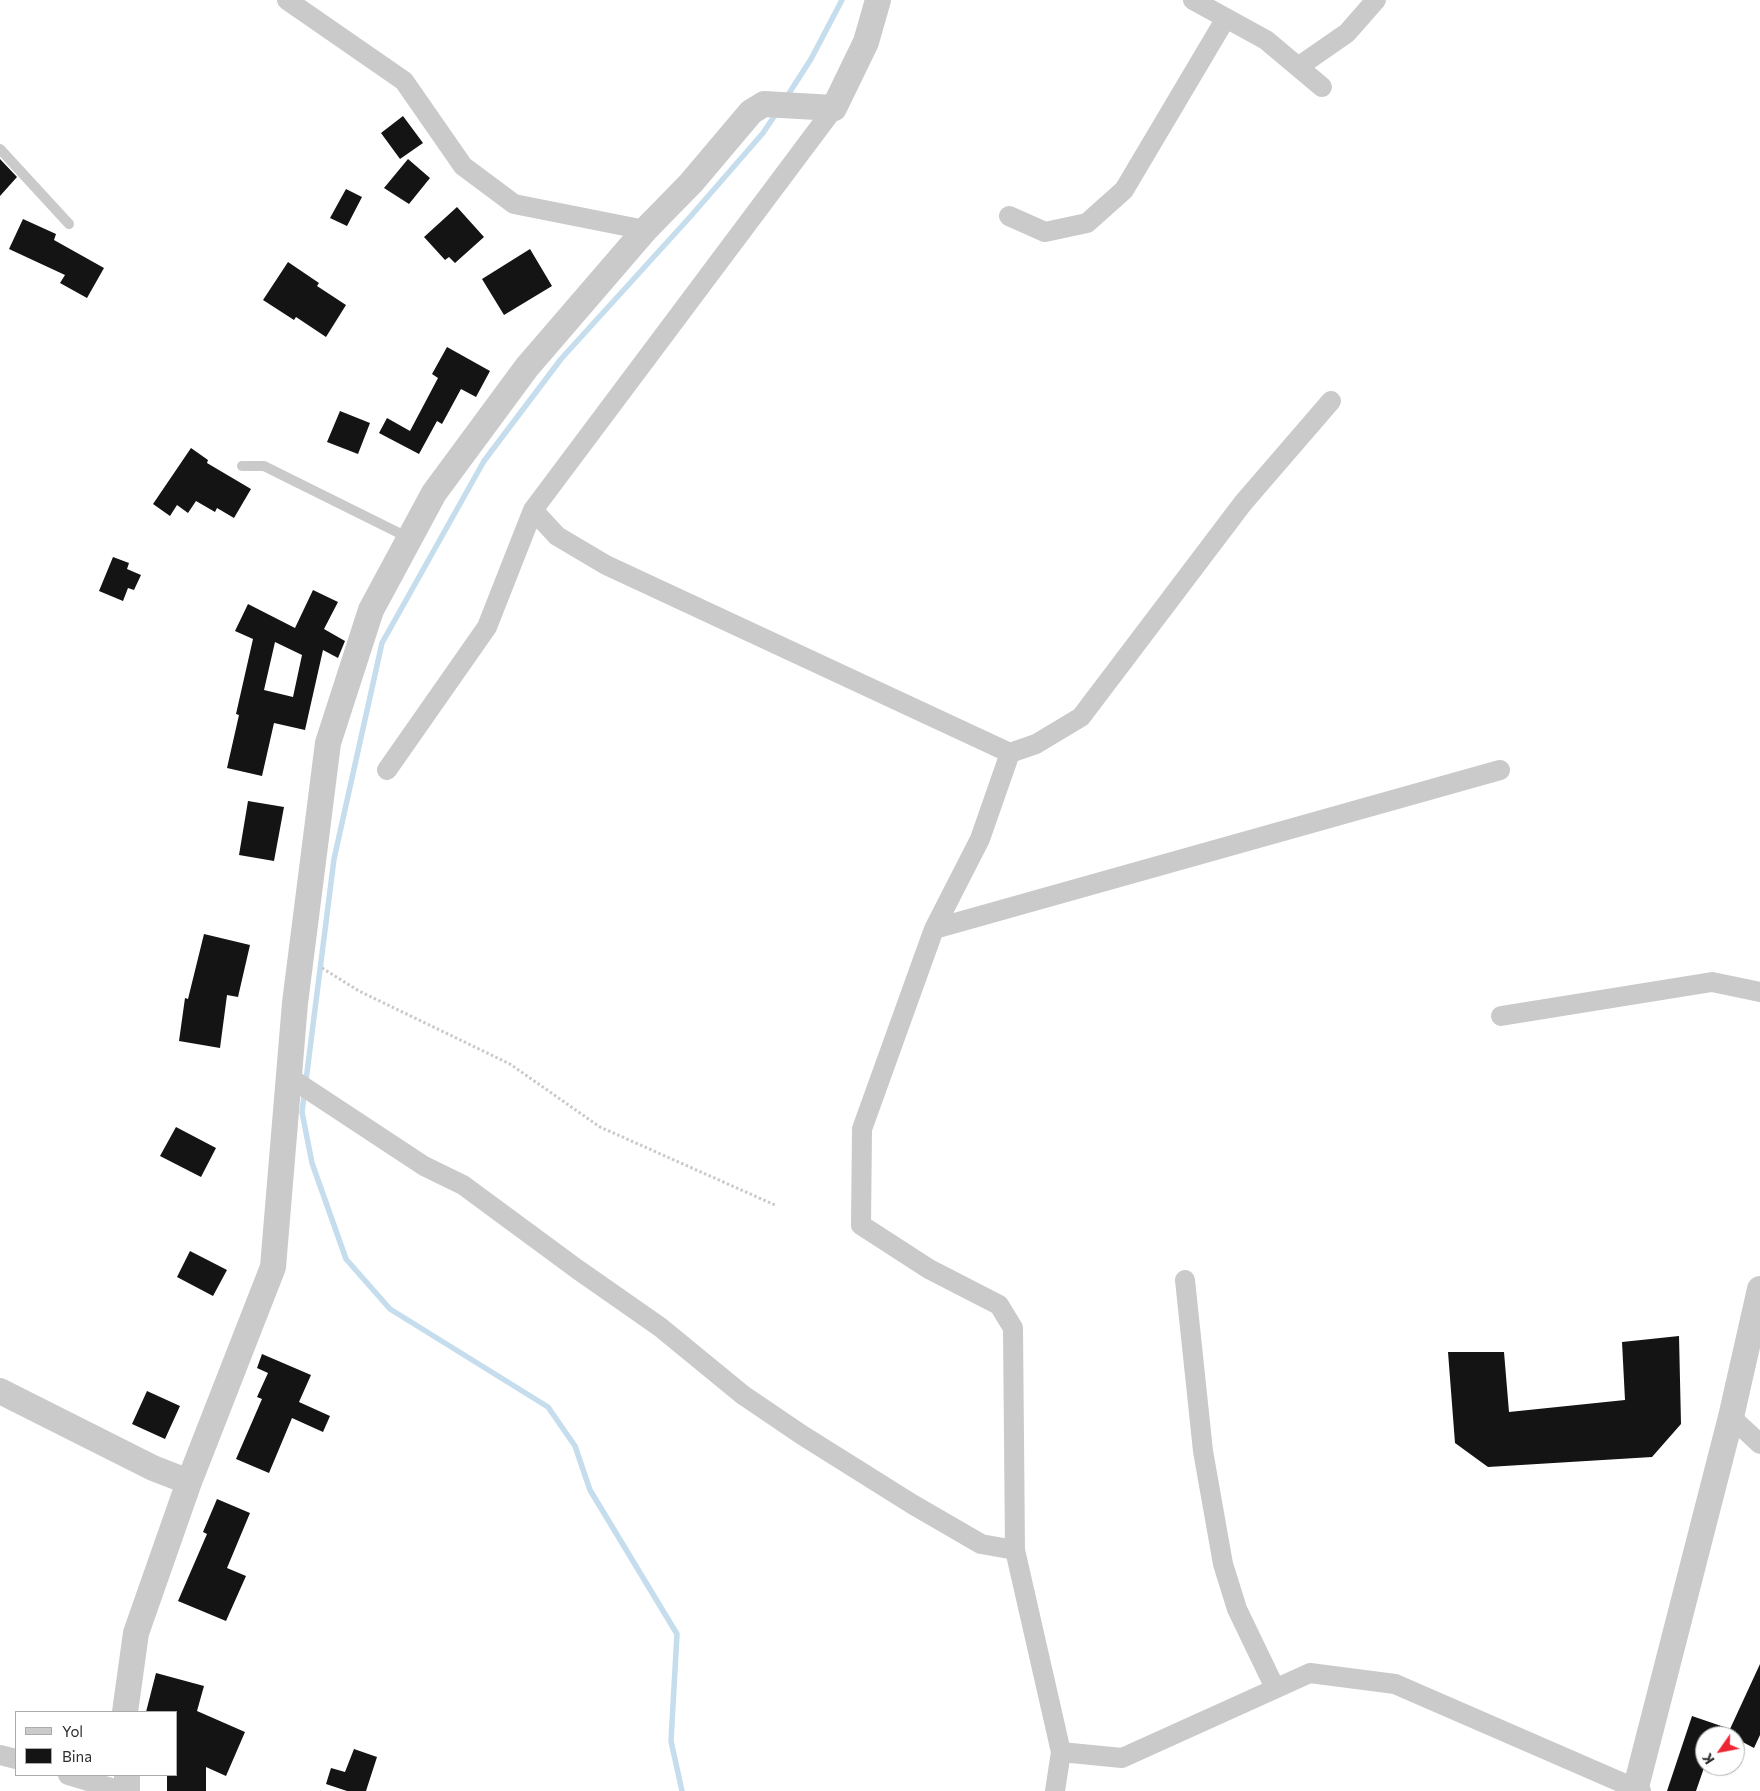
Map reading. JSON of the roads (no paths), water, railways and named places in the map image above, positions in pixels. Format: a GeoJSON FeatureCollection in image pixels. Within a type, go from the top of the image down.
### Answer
{"type":"FeatureCollection","features":[{"type":"Feature","properties":{"kind":"street"},"geometry":{"type":"LineString","coordinates":[[287,0],[404,81],[463,166],[514,204],[644,230]]}},
{"type":"Feature","properties":{"kind":"street"},"geometry":{"type":"LineString","coordinates":[[387,770],[487,627],[533,510],[834,108],[866,42],[878,0]]}},
{"type":"Feature","properties":{"kind":"street"},"geometry":{"type":"LineString","coordinates":[[1193,0],[1266,40],[1322,87]]}},
{"type":"Feature","properties":{"kind":"street"},"geometry":{"type":"LineString","coordinates":[[1298,67],[1347,33],[1376,0]]}},
{"type":"Feature","properties":{"kind":"street"},"geometry":{"type":"LineString","coordinates":[[1009,216],[1046,232],[1087,223],[1124,190],[1226,18]]}},
{"type":"Feature","properties":{"kind":"street"},"geometry":{"type":"LineString","coordinates":[[125,1711],[136,1633],[189,1482],[273,1267],[295,1003],[328,743],[371,610],[434,493],[527,367],[644,230],[690,183],[750,112],[764,104],[834,108]]}},
{"type":"Feature","properties":{"kind":"street"},"geometry":{"type":"LineString","coordinates":[[533,510],[557,536],[606,565],[1010,753],[1036,744],[1081,717],[1243,503],[1331,401]]}},
{"type":"Feature","properties":{"kind":"street"},"geometry":{"type":"LineString","coordinates":[[1010,753],[980,839],[934,929],[862,1128],[861,1225],[929,1269],[999,1305],[1013,1328],[1015,1550],[1061,1752],[1055,1791]]}},
{"type":"Feature","properties":{"kind":"street"},"geometry":{"type":"LineString","coordinates":[[934,929],[1500,770]]}},
{"type":"Feature","properties":{"kind":"street"},"geometry":{"type":"LineString","coordinates":[[1501,1016],[1712,982],[1760,992]]}},
{"type":"Feature","properties":{"kind":"street"},"geometry":{"type":"LineString","coordinates":[[289,1077],[424,1166],[463,1185],[577,1270],[660,1327],[743,1395],[802,1435],[912,1504],[981,1544],[1015,1550]]}},
{"type":"Feature","properties":{"kind":"street"},"geometry":{"type":"LineString","coordinates":[[1186,1280],[1203,1451],[1223,1564],[1237,1609],[1275,1688]]}},
{"type":"Feature","properties":{"kind":"street"},"geometry":{"type":"LineString","coordinates":[[1061,1752],[1122,1758],[1310,1673],[1395,1684],[1637,1790],[1731,1417],[1760,1289]]}},
{"type":"Feature","properties":{"kind":"street"},"geometry":{"type":"LineString","coordinates":[[0,1391],[153,1468],[189,1482]]}},
{"type":"Feature","properties":{"kind":"street"},"geometry":{"type":"LineString","coordinates":[[1731,1417],[1760,1444]]}},
{"type":"Feature","properties":{"kind":"street"},"geometry":{"type":"LineString","coordinates":[[0,1755],[15,1759]]}},
{"type":"Feature","properties":{"kind":"street"},"geometry":{"type":"LineString","coordinates":[[71,1776],[122,1791]]}},
{"type":"Feature","properties":{"kind":"street"},"geometry":{"type":"LineString","coordinates":[[127,1776],[127,1791]]}},
{"type":"Feature","properties":{"kind":"lane"},"geometry":{"type":"LineString","coordinates":[[0,149],[69,224]]}},
{"type":"Feature","properties":{"kind":"lane"},"geometry":{"type":"LineString","coordinates":[[242,466],[264,466],[410,538]]}},
{"type":"Feature","properties":{"kind":"waterway"},"geometry":{"type":"LineString","coordinates":[[786,98],[811,59],[842,0]]}},
{"type":"Feature","properties":{"kind":"waterway"},"geometry":{"type":"LineString","coordinates":[[682,1791],[671,1741],[677,1634],[590,1490],[575,1446],[548,1407],[390,1309],[346,1259],[312,1163],[302,1112],[334,859],[382,643],[484,461],[561,359],[690,217],[763,133],[777,112]]}}]}
